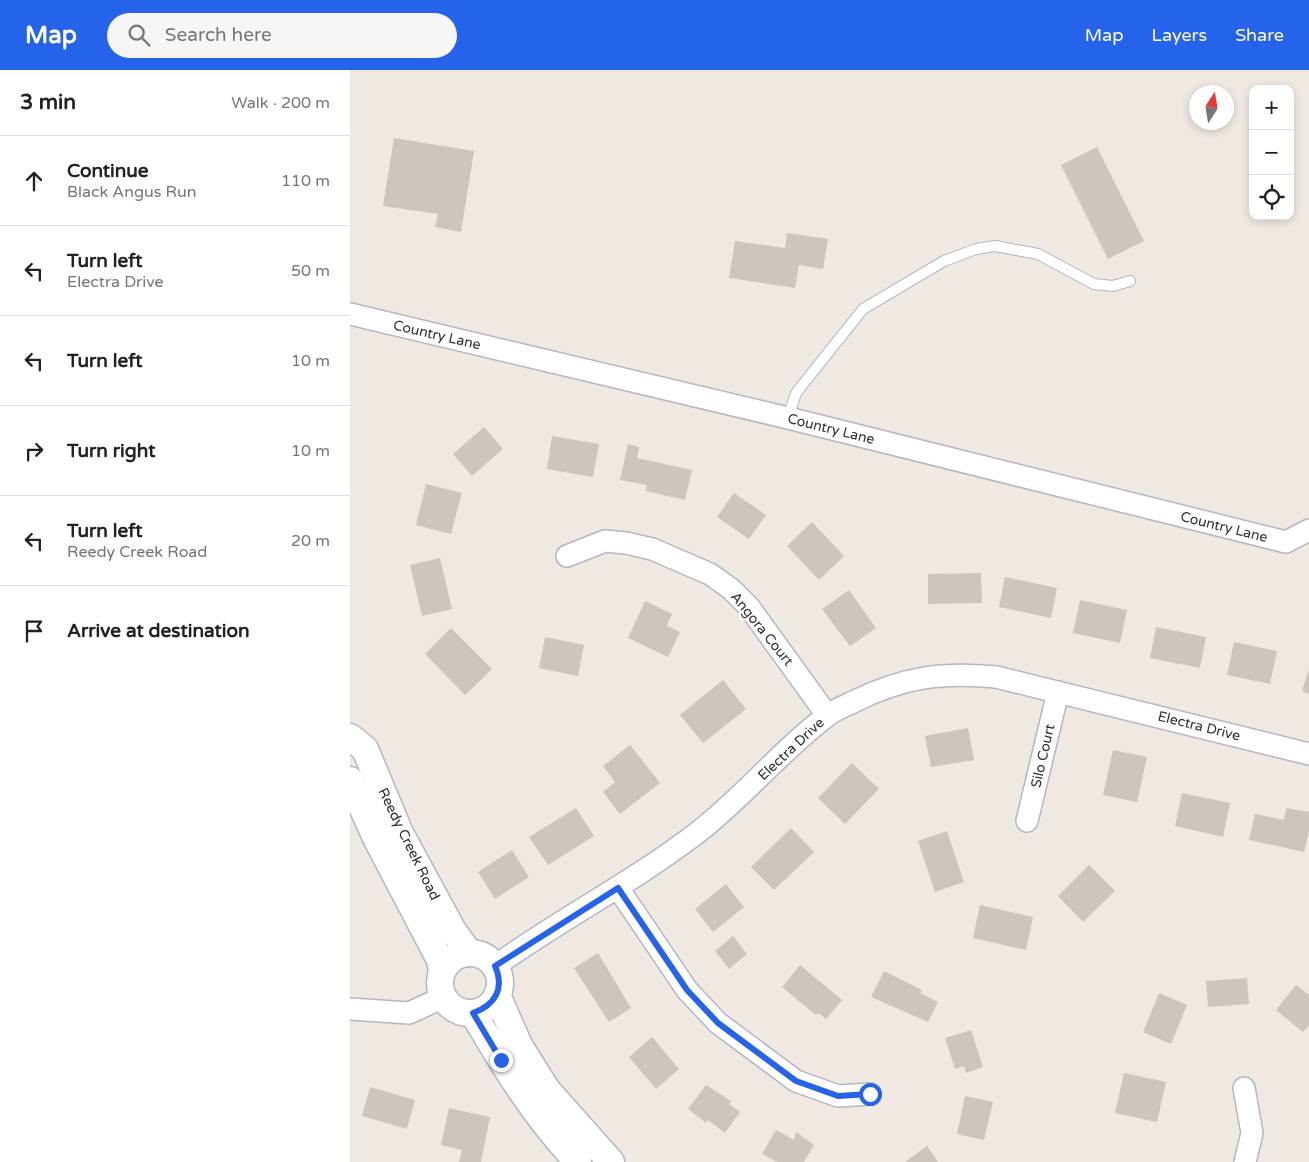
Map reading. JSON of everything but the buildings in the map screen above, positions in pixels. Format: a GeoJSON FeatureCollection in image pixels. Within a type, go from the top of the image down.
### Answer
{"type":"FeatureCollection","features":[{"type":"Feature","properties":{"kind":"street","name":"Country Lane"},"geometry":{"type":"LineString","coordinates":[[350,314],[788,418],[1286,542],[1309,530]]}},
{"type":"Feature","properties":{"kind":"street","name":"Angora Court"},"geometry":{"type":"LineString","coordinates":[[567,556],[605,541],[619,542],[652,548],[685,561],[710,574],[731,589],[749,607],[828,715]]}},
{"type":"Feature","properties":{"kind":"street","name":"Electra Drive"},"geometry":{"type":"LineString","coordinates":[[495,966],[618,888],[698,832],[828,715],[878,689],[930,676],[964,674],[996,677],[1309,754]]}},
{"type":"Feature","properties":{"kind":"street","name":"Silo Court"},"geometry":{"type":"LineString","coordinates":[[1027,821],[1058,692]]}},
{"type":"Feature","properties":{"kind":"street","name":"Reedy Creek Road"},"geometry":{"type":"LineString","coordinates":[[350,737],[365,749],[400,833],[452,929],[469,953]]}},
{"type":"Feature","properties":{"kind":"street","name":"Reedy Creek Road"},"geometry":{"type":"LineString","coordinates":[[350,780],[376,838],[440,960],[442,971]]}},
{"type":"Feature","properties":{"kind":"street"},"geometry":{"type":"LineString","coordinates":[[618,888],[687,990],[732,1035],[796,1081],[838,1096],[870,1094]]}},
{"type":"Feature","properties":{"kind":"street"},"geometry":{"type":"LineString","coordinates":[[578,1162],[528,1101],[473,1013],[454,1008],[444,997],[440,984],[442,971],[451,959],[469,953],[479,954],[495,966],[499,975],[497,995],[519,1045],[547,1090],[611,1162]]}},
{"type":"Feature","properties":{"kind":"street"},"geometry":{"type":"LineString","coordinates":[[473,1013],[491,1003],[497,995]]}},
{"type":"Feature","properties":{"kind":"street"},"geometry":{"type":"LineString","coordinates":[[350,1009],[409,1013],[444,997]]}},
{"type":"Feature","properties":{"kind":"street"},"geometry":{"type":"LineString","coordinates":[[1244,1088],[1252,1132],[1245,1162]]}},
{"type":"Feature","properties":{"kind":"lane"},"geometry":{"type":"LineString","coordinates":[[788,418],[796,393],[863,309],[944,260],[976,249],[995,246],[1038,254],[1094,284],[1113,286],[1130,281]]}},
{"type":"Feature","properties":{"kind":"route"},"geometry":{"type":"LineString","coordinates":[[501,1060],[473,1013],[491,1003],[497,995],[500,986],[499,975],[495,966],[618,888],[687,990],[718,1023],[746,1046],[796,1081],[818,1090],[838,1096],[870,1094]]}}]}
